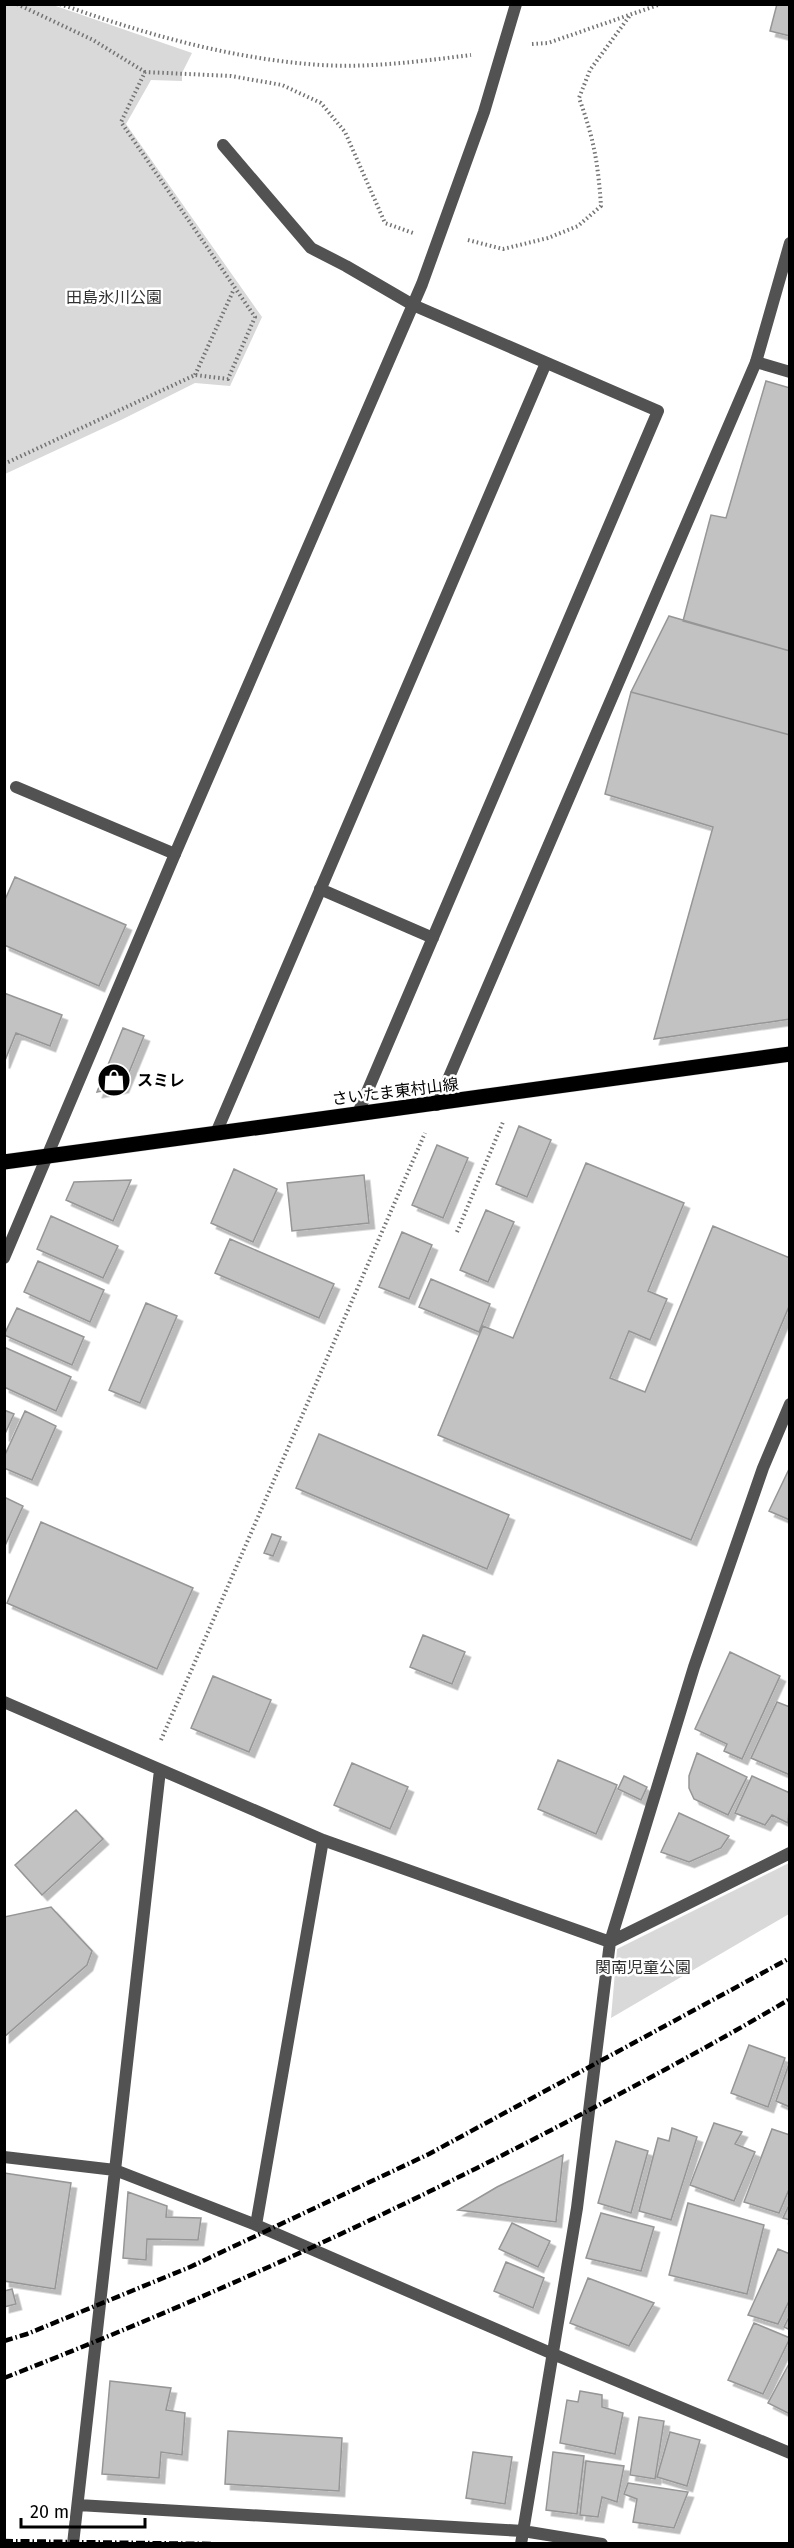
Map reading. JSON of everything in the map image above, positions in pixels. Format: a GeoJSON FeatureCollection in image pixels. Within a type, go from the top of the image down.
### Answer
{"type":"FeatureCollection","features":[{"type":"Feature","properties":{"kind":"main road","name":"さいたま東村山線"},"geometry":{"type":"LineString","coordinates":[[4,1162],[358,1113],[437,1105],[789,1054]]}},
{"type":"Feature","properties":{"kind":"street"},"geometry":{"type":"LineString","coordinates":[[4,1258],[175,854],[413,305],[438,243],[516,4]]}},
{"type":"Feature","properties":{"kind":"street"},"geometry":{"type":"LineString","coordinates":[[223,145],[311,248],[413,305],[658,411],[358,1113]]}},
{"type":"Feature","properties":{"kind":"street"},"geometry":{"type":"LineString","coordinates":[[437,1105],[756,362],[789,243]]}},
{"type":"Feature","properties":{"kind":"street"},"geometry":{"type":"LineString","coordinates":[[756,362],[789,372]]}},
{"type":"Feature","properties":{"kind":"street"},"geometry":{"type":"LineString","coordinates":[[216,1133],[546,363]]}},
{"type":"Feature","properties":{"kind":"street"},"geometry":{"type":"LineString","coordinates":[[16,787],[175,854]]}},
{"type":"Feature","properties":{"kind":"street"},"geometry":{"type":"LineString","coordinates":[[320,889],[433,938]]}},
{"type":"Feature","properties":{"kind":"street"},"geometry":{"type":"LineString","coordinates":[[522,2537],[577,2208],[610,1942],[694,1667],[763,1468],[789,1404]]}},
{"type":"Feature","properties":{"kind":"street"},"geometry":{"type":"LineString","coordinates":[[4,1702],[136,1757],[160,1770],[323,1840],[610,1942],[789,1853]]}},
{"type":"Feature","properties":{"kind":"street"},"geometry":{"type":"LineString","coordinates":[[73,2544],[160,1770]]}},
{"type":"Feature","properties":{"kind":"street"},"geometry":{"type":"LineString","coordinates":[[256,2225],[323,1840]]}},
{"type":"Feature","properties":{"kind":"street"},"geometry":{"type":"LineString","coordinates":[[4,2157],[115,2170],[256,2225],[789,2453]]}},
{"type":"Feature","properties":{"kind":"street"},"geometry":{"type":"LineString","coordinates":[[78,2505],[602,2544]]}},
{"type":"Feature","properties":{"kind":"path"},"geometry":{"type":"LineString","coordinates":[[17,4],[93,40],[145,72],[231,76],[282,85],[321,103],[345,132],[385,223],[438,243],[455,236],[503,249],[548,238],[578,226],[601,206],[599,170],[593,137],[579,98],[590,70],[631,14]]}},
{"type":"Feature","properties":{"kind":"path"},"geometry":{"type":"LineString","coordinates":[[60,4],[136,31],[230,53],[322,64],[397,64],[473,55],[504,46],[548,43],[661,4]]}},
{"type":"Feature","properties":{"kind":"path"},"geometry":{"type":"LineString","coordinates":[[4,464],[195,375],[228,379],[255,317],[121,122],[145,72]]}},
{"type":"Feature","properties":{"kind":"path"},"geometry":{"type":"LineString","coordinates":[[195,375],[234,289]]}},
{"type":"Feature","properties":{"kind":"path"},"geometry":{"type":"LineString","coordinates":[[457,1232],[515,1094]]}},
{"type":"Feature","properties":{"kind":"green space","name":"田島氷川公園"},"geometry":{"type":"Polygon","coordinates":[[[4,5],[53,5],[192,53],[182,73],[182,81],[151,80],[126,124],[262,317],[230,386],[195,383],[5,474],[4,5]]]}},
{"type":"Feature","properties":{"kind":"green space","name":"関南児童公園"},"geometry":{"type":"Polygon","coordinates":[[[789,1863],[789,1914],[611,2018],[617,1949],[789,1863]]]}},
{"type":"Feature","properties":{"kind":"building"},"geometry":{"type":"Polygon","coordinates":[[[777,4],[790,4],[790,36],[770,31],[777,4]]]}},
{"type":"Feature","properties":{"kind":"building"},"geometry":{"type":"Polygon","coordinates":[[[766,381],[790,388],[790,651],[683,621],[711,515],[726,518],[766,381]]]}},
{"type":"Feature","properties":{"kind":"building"},"geometry":{"type":"Polygon","coordinates":[[[669,616],[790,651],[790,735],[631,692],[669,616]]]}},
{"type":"Feature","properties":{"kind":"building"},"geometry":{"type":"Polygon","coordinates":[[[631,692],[790,735],[790,1019],[654,1039],[713,827],[605,794],[631,692]]]}},
{"type":"Feature","properties":{"kind":"building"},"geometry":{"type":"Polygon","coordinates":[[[15,877],[126,925],[99,986],[4,945],[4,902],[15,877]]]}},
{"type":"Feature","properties":{"kind":"building"},"geometry":{"type":"Polygon","coordinates":[[[4,993],[62,1015],[50,1046],[16,1033],[4,1063],[4,993]]]}},
{"type":"Feature","properties":{"kind":"building"},"geometry":{"type":"Polygon","coordinates":[[[123,1028],[144,1036],[123,1087],[97,1092],[123,1028]]]}},
{"type":"Feature","properties":{"kind":"building"},"geometry":{"type":"Polygon","coordinates":[[[519,1126],[551,1140],[527,1197],[496,1184],[519,1126]]]}},
{"type":"Feature","properties":{"kind":"building"},"geometry":{"type":"Polygon","coordinates":[[[437,1145],[468,1158],[443,1218],[412,1205],[437,1145]]]}},
{"type":"Feature","properties":{"kind":"building"},"geometry":{"type":"Polygon","coordinates":[[[586,1163],[684,1203],[648,1291],[667,1299],[650,1340],[629,1331],[610,1378],[645,1392],[713,1226],[790,1258],[790,1304],[691,1540],[438,1435],[483,1326],[513,1338],[586,1163]]]}},
{"type":"Feature","properties":{"kind":"building"},"geometry":{"type":"Polygon","coordinates":[[[234,1169],[277,1189],[253,1242],[211,1223],[234,1169]]]}},
{"type":"Feature","properties":{"kind":"building"},"geometry":{"type":"Polygon","coordinates":[[[364,1175],[369,1223],[292,1231],[287,1183],[364,1175]]]}},
{"type":"Feature","properties":{"kind":"building"},"geometry":{"type":"Polygon","coordinates":[[[131,1180],[113,1221],[66,1200],[74,1182],[131,1180]]]}},
{"type":"Feature","properties":{"kind":"building"},"geometry":{"type":"Polygon","coordinates":[[[486,1210],[514,1222],[488,1282],[460,1270],[486,1210]]]}},
{"type":"Feature","properties":{"kind":"building"},"geometry":{"type":"Polygon","coordinates":[[[51,1216],[118,1246],[103,1278],[37,1249],[51,1216]]]}},
{"type":"Feature","properties":{"kind":"building"},"geometry":{"type":"Polygon","coordinates":[[[402,1232],[432,1245],[409,1299],[379,1287],[402,1232]]]}},
{"type":"Feature","properties":{"kind":"building"},"geometry":{"type":"Polygon","coordinates":[[[230,1239],[334,1284],[319,1318],[215,1273],[230,1239]]]}},
{"type":"Feature","properties":{"kind":"building"},"geometry":{"type":"Polygon","coordinates":[[[38,1261],[104,1290],[90,1322],[24,1292],[38,1261]]]}},
{"type":"Feature","properties":{"kind":"building"},"geometry":{"type":"Polygon","coordinates":[[[431,1279],[490,1304],[479,1332],[419,1307],[431,1279]]]}},
{"type":"Feature","properties":{"kind":"building"},"geometry":{"type":"Polygon","coordinates":[[[146,1303],[177,1316],[140,1403],[109,1390],[146,1303]]]}},
{"type":"Feature","properties":{"kind":"building"},"geometry":{"type":"Polygon","coordinates":[[[17,1308],[84,1337],[72,1365],[4,1335],[17,1308]]]}},
{"type":"Feature","properties":{"kind":"building"},"geometry":{"type":"Polygon","coordinates":[[[4,1347],[71,1377],[56,1411],[4,1387],[4,1347]]]}},
{"type":"Feature","properties":{"kind":"building"},"geometry":{"type":"Polygon","coordinates":[[[4,1410],[14,1414],[4,1436],[4,1410]]]}},
{"type":"Feature","properties":{"kind":"building"},"geometry":{"type":"Polygon","coordinates":[[[25,1411],[56,1426],[32,1480],[4,1468],[4,1457],[25,1411]]]}},
{"type":"Feature","properties":{"kind":"building"},"geometry":{"type":"Polygon","coordinates":[[[319,1434],[509,1515],[487,1569],[296,1488],[319,1434]]]}},
{"type":"Feature","properties":{"kind":"building"},"geometry":{"type":"Polygon","coordinates":[[[790,1467],[790,1520],[769,1511],[790,1467]]]}},
{"type":"Feature","properties":{"kind":"building"},"geometry":{"type":"Polygon","coordinates":[[[4,1497],[23,1506],[4,1548],[4,1497]]]}},
{"type":"Feature","properties":{"kind":"building"},"geometry":{"type":"Polygon","coordinates":[[[41,1522],[193,1588],[157,1669],[7,1603],[41,1522]]]}},
{"type":"Feature","properties":{"kind":"building"},"geometry":{"type":"Polygon","coordinates":[[[272,1534],[281,1537],[273,1556],[264,1553],[272,1534]]]}},
{"type":"Feature","properties":{"kind":"building"},"geometry":{"type":"Polygon","coordinates":[[[423,1635],[465,1652],[452,1684],[410,1667],[423,1635]]]}},
{"type":"Feature","properties":{"kind":"building"},"geometry":{"type":"Polygon","coordinates":[[[730,1652],[780,1676],[742,1759],[724,1751],[727,1744],[695,1729],[730,1652]]]}},
{"type":"Feature","properties":{"kind":"building"},"geometry":{"type":"Polygon","coordinates":[[[213,1676],[271,1700],[249,1752],[191,1728],[213,1676]]]}},
{"type":"Feature","properties":{"kind":"building"},"geometry":{"type":"Polygon","coordinates":[[[777,1702],[790,1707],[790,1775],[751,1758],[777,1702]]]}},
{"type":"Feature","properties":{"kind":"building"},"geometry":{"type":"Polygon","coordinates":[[[697,1753],[747,1777],[728,1815],[694,1799],[689,1788],[689,1776],[697,1753]]]}},
{"type":"Feature","properties":{"kind":"building"},"geometry":{"type":"Polygon","coordinates":[[[558,1760],[617,1785],[596,1834],[538,1809],[558,1760]]]}},
{"type":"Feature","properties":{"kind":"building"},"geometry":{"type":"Polygon","coordinates":[[[352,1763],[408,1787],[390,1829],[334,1805],[352,1763]]]}},
{"type":"Feature","properties":{"kind":"building"},"geometry":{"type":"Polygon","coordinates":[[[624,1776],[647,1787],[641,1800],[618,1789],[624,1776]]]}},
{"type":"Feature","properties":{"kind":"building"},"geometry":{"type":"Polygon","coordinates":[[[752,1776],[790,1793],[788,1823],[772,1815],[765,1825],[735,1813],[752,1776]]]}},
{"type":"Feature","properties":{"kind":"building"},"geometry":{"type":"Polygon","coordinates":[[[76,1810],[103,1839],[42,1895],[15,1865],[76,1810]]]}},
{"type":"Feature","properties":{"kind":"building"},"geometry":{"type":"Polygon","coordinates":[[[679,1813],[729,1836],[721,1848],[689,1862],[661,1852],[679,1813]]]}},
{"type":"Feature","properties":{"kind":"building"},"geometry":{"type":"Polygon","coordinates":[[[51,1907],[92,1951],[87,1965],[4,2037],[4,1917],[51,1907]]]}},
{"type":"Feature","properties":{"kind":"building"},"geometry":{"type":"Polygon","coordinates":[[[749,2045],[785,2058],[768,2107],[731,2093],[749,2045]]]}},
{"type":"Feature","properties":{"kind":"building"},"geometry":{"type":"Polygon","coordinates":[[[790,2061],[790,2107],[776,2101],[790,2061]]]}},
{"type":"Feature","properties":{"kind":"building"},"geometry":{"type":"Polygon","coordinates":[[[714,2123],[742,2132],[735,2144],[755,2152],[734,2201],[690,2185],[714,2123]]]}},
{"type":"Feature","properties":{"kind":"building"},"geometry":{"type":"Polygon","coordinates":[[[672,2128],[697,2137],[671,2220],[639,2211],[658,2138],[669,2141],[672,2128]]]}},
{"type":"Feature","properties":{"kind":"building"},"geometry":{"type":"Polygon","coordinates":[[[772,2129],[790,2135],[790,2187],[779,2213],[744,2202],[772,2129]]]}},
{"type":"Feature","properties":{"kind":"building"},"geometry":{"type":"Polygon","coordinates":[[[616,2141],[648,2151],[631,2213],[598,2203],[616,2141]]]}},
{"type":"Feature","properties":{"kind":"building"},"geometry":{"type":"Polygon","coordinates":[[[563,2155],[556,2222],[458,2210],[497,2187],[563,2155]]]}},
{"type":"Feature","properties":{"kind":"building"},"geometry":{"type":"Polygon","coordinates":[[[4,2173],[71,2183],[55,2289],[4,2281],[4,2173]]]}},
{"type":"Feature","properties":{"kind":"building"},"geometry":{"type":"Polygon","coordinates":[[[128,2192],[167,2206],[166,2217],[201,2218],[198,2240],[147,2239],[146,2260],[123,2258],[128,2192]]]}},
{"type":"Feature","properties":{"kind":"building"},"geometry":{"type":"Polygon","coordinates":[[[688,2203],[764,2225],[747,2294],[669,2275],[688,2203]]]}},
{"type":"Feature","properties":{"kind":"building"},"geometry":{"type":"Polygon","coordinates":[[[790,2203],[790,2220],[783,2218],[790,2203]]]}},
{"type":"Feature","properties":{"kind":"building"},"geometry":{"type":"Polygon","coordinates":[[[601,2213],[654,2227],[641,2271],[586,2258],[601,2213]]]}},
{"type":"Feature","properties":{"kind":"building"},"geometry":{"type":"Polygon","coordinates":[[[512,2223],[550,2241],[538,2267],[499,2249],[512,2223]]]}},
{"type":"Feature","properties":{"kind":"building"},"geometry":{"type":"Polygon","coordinates":[[[778,2249],[790,2254],[790,2299],[778,2324],[748,2315],[778,2249]]]}},
{"type":"Feature","properties":{"kind":"building"},"geometry":{"type":"Polygon","coordinates":[[[506,2262],[544,2278],[533,2308],[494,2291],[506,2262]]]}},
{"type":"Feature","properties":{"kind":"building"},"geometry":{"type":"Polygon","coordinates":[[[588,2278],[654,2303],[629,2346],[570,2323],[588,2278]]]}},
{"type":"Feature","properties":{"kind":"building"},"geometry":{"type":"Polygon","coordinates":[[[12,2289],[16,2304],[4,2307],[4,2291],[12,2289]]]}},
{"type":"Feature","properties":{"kind":"building"},"geometry":{"type":"Polygon","coordinates":[[[790,2315],[790,2330],[784,2327],[790,2315]]]}},
{"type":"Feature","properties":{"kind":"building"},"geometry":{"type":"Polygon","coordinates":[[[754,2323],[790,2338],[763,2394],[728,2380],[754,2323]]]}},
{"type":"Feature","properties":{"kind":"building"},"geometry":{"type":"Polygon","coordinates":[[[790,2362],[790,2414],[768,2403],[790,2362]]]}},
{"type":"Feature","properties":{"kind":"building"},"geometry":{"type":"Polygon","coordinates":[[[110,2381],[171,2388],[166,2410],[185,2413],[182,2455],[161,2452],[159,2478],[102,2474],[110,2381]]]}},
{"type":"Feature","properties":{"kind":"building"},"geometry":{"type":"Polygon","coordinates":[[[580,2391],[602,2395],[602,2407],[623,2413],[615,2454],[560,2443],[567,2400],[578,2402],[580,2391]]]}},
{"type":"Feature","properties":{"kind":"building"},"geometry":{"type":"Polygon","coordinates":[[[639,2417],[664,2421],[655,2479],[630,2475],[639,2417]]]}},
{"type":"Feature","properties":{"kind":"building"},"geometry":{"type":"Polygon","coordinates":[[[228,2431],[342,2438],[339,2491],[225,2484],[228,2431]]]}},
{"type":"Feature","properties":{"kind":"building"},"geometry":{"type":"Polygon","coordinates":[[[670,2432],[700,2440],[687,2486],[657,2477],[670,2432]]]}},
{"type":"Feature","properties":{"kind":"building"},"geometry":{"type":"Polygon","coordinates":[[[473,2452],[512,2457],[505,2504],[466,2498],[473,2452]]]}},
{"type":"Feature","properties":{"kind":"building"},"geometry":{"type":"Polygon","coordinates":[[[553,2452],[584,2456],[577,2514],[546,2510],[553,2452]]]}},
{"type":"Feature","properties":{"kind":"building"},"geometry":{"type":"Polygon","coordinates":[[[586,2461],[624,2466],[617,2502],[602,2497],[598,2517],[580,2515],[586,2461]]]}},
{"type":"Feature","properties":{"kind":"building"},"geometry":{"type":"Polygon","coordinates":[[[628,2483],[688,2492],[674,2528],[633,2522],[637,2499],[624,2494],[628,2483]]]}},
{"type":"Feature","properties":{"kind":"railway"},"geometry":{"type":"LineString","coordinates":[[4,2341],[27,2334],[190,2267],[429,2154],[790,1958]]}},
{"type":"Feature","properties":{"kind":"railway"},"geometry":{"type":"LineString","coordinates":[[4,2378],[216,2291],[423,2195],[617,2095],[790,1999]]}},
{"type":"Feature","properties":{"kind":"railway"},"geometry":{"type":"LineString","coordinates":[[4,2541],[211,2544]]}},
{"type":"Feature","properties":{"kind":"place","name":"スミレ"},"geometry":{"type":"Point","coordinates":[114,1080]}}]}
